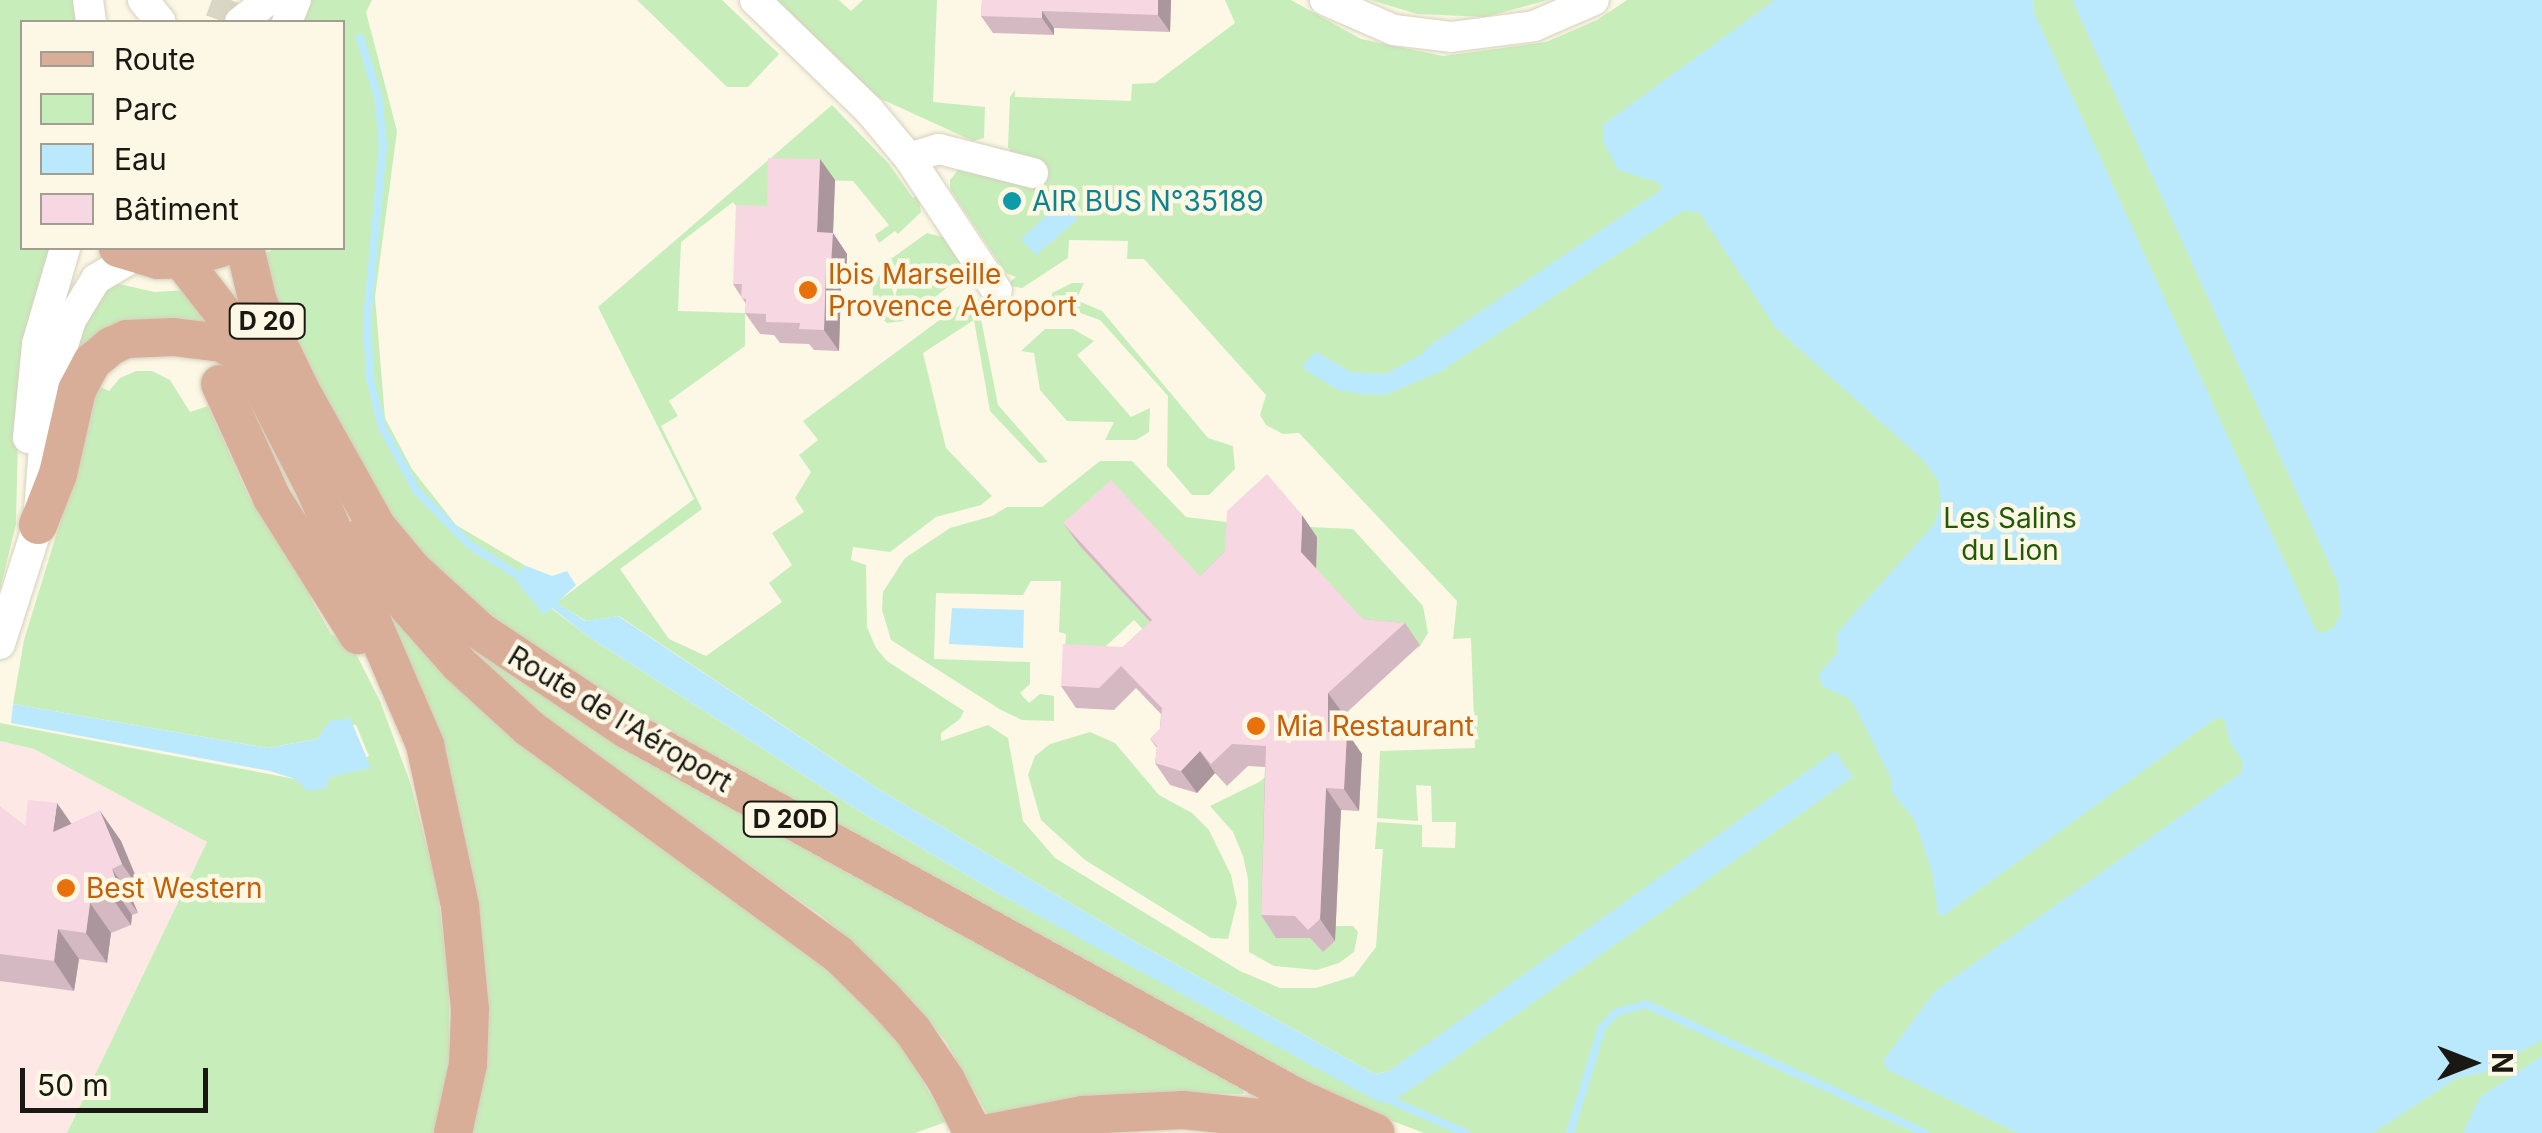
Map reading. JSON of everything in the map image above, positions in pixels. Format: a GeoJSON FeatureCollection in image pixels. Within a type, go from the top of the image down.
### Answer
{"type":"FeatureCollection","features":[{"type":"Feature","properties":{"kind":"main road"},"geometry":{"type":"LineString","coordinates":[[127,252],[181,260],[214,250]]}},
{"type":"Feature","properties":{"kind":"main road","name":"Route de l'Aéroport"},"geometry":{"type":"LineString","coordinates":[[245,250],[248,276],[258,302],[301,391],[392,547],[450,605],[523,663],[628,730],[714,778],[1298,1098],[1376,1133]]}},
{"type":"Feature","properties":{"kind":"main road"},"geometry":{"type":"LineString","coordinates":[[181,260],[208,288],[233,370]]}},
{"type":"Feature","properties":{"kind":"main road"},"geometry":{"type":"LineString","coordinates":[[38,525],[58,474],[76,390],[92,362],[111,346],[127,340],[173,337],[222,343],[233,370],[315,489],[425,745],[460,906],[470,1009],[468,1064],[453,1133]]}},
{"type":"Feature","properties":{"kind":"main road"},"geometry":{"type":"LineString","coordinates":[[301,391],[374,561],[459,664],[587,774],[838,954],[913,1031],[946,1080],[972,1133]]}},
{"type":"Feature","properties":{"kind":"main road"},"geometry":{"type":"LineString","coordinates":[[990,1133],[1082,1115],[1183,1110],[1280,1120],[1337,1133]]}},
{"type":"Feature","properties":{"kind":"street"},"geometry":{"type":"LineString","coordinates":[[143,0],[159,20]]}},
{"type":"Feature","properties":{"kind":"street"},"geometry":{"type":"LineString","coordinates":[[243,20],[268,0]]}},
{"type":"Feature","properties":{"kind":"street"},"geometry":{"type":"LineString","coordinates":[[755,0],[860,101],[910,158],[997,291]]}},
{"type":"Feature","properties":{"kind":"street"},"geometry":{"type":"LineString","coordinates":[[1325,0],[1394,30],[1451,37],[1534,26],[1594,0]]}},
{"type":"Feature","properties":{"kind":"street"},"geometry":{"type":"LineString","coordinates":[[910,158],[939,149],[1033,173]]}},
{"type":"Feature","properties":{"kind":"street"},"geometry":{"type":"LineString","coordinates":[[38,525],[29,486],[30,386],[64,250]]}},
{"type":"Feature","properties":{"kind":"street"},"geometry":{"type":"LineString","coordinates":[[0,644],[38,525],[45,433],[57,364],[71,320],[96,279],[127,252]]}},
{"type":"Feature","properties":{"kind":"shaded area"},"geometry":{"type":"Polygon","coordinates":[[[0,741],[34,749],[207,842],[67,1133],[0,1133],[0,741]]]}},
{"type":"Feature","properties":{"kind":"green space"},"geometry":{"type":"Polygon","coordinates":[[[0,0],[73,0],[76,20],[20,20],[20,250],[55,250],[19,393],[16,524],[0,590],[0,0]]]}},
{"type":"Feature","properties":{"kind":"green space","name":"Les Salins du Lion"},"geometry":{"type":"Polygon","coordinates":[[[307,0],[372,0],[366,12],[397,131],[375,297],[385,418],[412,469],[456,525],[524,565],[517,581],[544,614],[551,608],[586,635],[864,814],[992,890],[1386,1103],[1389,1071],[1375,1074],[1134,941],[877,788],[619,616],[586,621],[556,603],[694,499],[598,307],[832,105],[889,164],[913,198],[918,195],[921,212],[898,234],[895,231],[879,243],[875,235],[889,225],[853,181],[784,179],[782,222],[751,226],[733,202],[681,242],[678,311],[745,313],[745,346],[669,401],[678,416],[661,426],[702,509],[620,569],[669,639],[706,656],[782,602],[769,583],[792,565],[772,533],[804,512],[795,498],[811,472],[799,455],[818,440],[803,421],[968,299],[981,299],[981,319],[998,405],[1048,462],[1039,463],[990,411],[974,320],[923,353],[946,448],[992,496],[981,505],[936,517],[890,552],[853,547],[851,560],[866,565],[867,627],[876,648],[887,661],[964,711],[960,719],[941,733],[941,741],[988,725],[1008,738],[1023,821],[1055,858],[1240,971],[1280,988],[1316,988],[1354,976],[1376,947],[1383,849],[1375,849],[1377,822],[1422,825],[1422,847],[1455,848],[1456,822],[1432,822],[1431,786],[1416,785],[1418,821],[1377,818],[1380,751],[1475,748],[1471,638],[1453,639],[1457,601],[1299,433],[1283,434],[1266,425],[1260,415],[1266,395],[1144,259],[1127,259],[1128,241],[1069,240],[1068,258],[1022,288],[1006,285],[1016,277],[1006,273],[950,189],[950,180],[959,169],[1013,155],[1008,147],[1010,97],[1015,90],[1015,97],[1131,101],[1132,84],[1155,83],[1235,23],[1225,0],[1291,0],[1361,39],[1443,56],[1546,42],[1597,20],[1627,0],[2542,0],[2542,1133],[1424,1133],[1316,1092],[581,682],[439,575],[371,495],[266,278],[261,257],[271,250],[345,250],[345,20],[298,20],[307,0]]]}},
{"type":"Feature","properties":{"kind":"green space"},"geometry":{"type":"Polygon","coordinates":[[[637,0],[722,0],[779,54],[748,87],[727,87],[637,0]]]}},
{"type":"Feature","properties":{"kind":"green space"},"geometry":{"type":"Polygon","coordinates":[[[775,0],[839,0],[851,11],[863,0],[937,0],[933,102],[985,107],[984,138],[973,141],[879,98],[775,0]]]}},
{"type":"Feature","properties":{"kind":"green space"},"geometry":{"type":"Polygon","coordinates":[[[1371,0],[1548,0],[1485,17],[1417,14],[1371,0]]]}},
{"type":"Feature","properties":{"kind":"green space"},"geometry":{"type":"Polygon","coordinates":[[[927,233],[946,238],[962,262],[962,276],[904,321],[887,323],[872,311],[873,287],[888,261],[927,233]]]}},
{"type":"Feature","properties":{"kind":"green space"},"geometry":{"type":"Polygon","coordinates":[[[115,283],[154,292],[189,290],[215,326],[71,370],[84,326],[103,293],[115,283]]]}},
{"type":"Feature","properties":{"kind":"green space"},"geometry":{"type":"Polygon","coordinates":[[[1072,283],[1084,283],[1076,300],[1102,311],[1208,438],[1233,446],[1235,469],[1209,495],[1192,495],[1167,466],[1168,396],[1100,320],[1052,303],[1052,293],[1072,283]]]}},
{"type":"Feature","properties":{"kind":"green space"},"geometry":{"type":"Polygon","coordinates":[[[1045,329],[1073,329],[1094,341],[1077,355],[1131,417],[1150,408],[1149,432],[1136,440],[1105,440],[1114,422],[1067,421],[1040,390],[1034,353],[1021,351],[1045,329]]]}},
{"type":"Feature","properties":{"kind":"green space"},"geometry":{"type":"Polygon","coordinates":[[[136,371],[152,371],[170,380],[190,412],[208,406],[249,497],[310,581],[311,599],[331,634],[350,642],[380,701],[410,782],[437,886],[449,983],[449,1061],[434,1133],[67,1133],[207,842],[34,749],[0,741],[0,723],[295,779],[330,777],[369,756],[356,725],[330,722],[317,739],[268,748],[13,704],[24,640],[82,451],[92,383],[109,391],[120,378],[136,371]]]}},
{"type":"Feature","properties":{"kind":"green space"},"geometry":{"type":"Polygon","coordinates":[[[1100,461],[1132,461],[1186,517],[1251,525],[1209,603],[1079,544],[1157,630],[1150,637],[1134,620],[1105,647],[1063,673],[1066,634],[1059,632],[1061,581],[1031,581],[1023,595],[936,593],[934,659],[1030,662],[1030,684],[1020,693],[1029,703],[1040,694],[1054,696],[1054,721],[1022,720],[1001,710],[891,640],[882,610],[883,592],[905,558],[950,528],[992,516],[1007,507],[1042,507],[1100,461]]]}},
{"type":"Feature","properties":{"kind":"green space"},"geometry":{"type":"Polygon","coordinates":[[[1310,527],[1353,529],[1423,606],[1428,633],[1417,651],[1419,645],[1379,641],[1316,575],[1317,537],[1310,527]]]}},
{"type":"Feature","properties":{"kind":"green space"},"geometry":{"type":"Polygon","coordinates":[[[359,553],[558,772],[817,958],[871,1008],[905,1050],[946,1122],[915,1133],[471,1133],[478,919],[359,553]]]}},
{"type":"Feature","properties":{"kind":"green space"},"geometry":{"type":"Polygon","coordinates":[[[465,643],[1244,1088],[1243,1094],[1181,1093],[989,1117],[945,1040],[868,957],[823,917],[558,730],[465,643]]]}},
{"type":"Feature","properties":{"kind":"green space"},"geometry":{"type":"Polygon","coordinates":[[[1090,732],[1115,743],[1159,795],[1192,813],[1209,830],[1231,875],[1237,903],[1228,939],[1211,938],[1085,860],[1041,820],[1028,775],[1035,756],[1050,744],[1090,732]]]}},
{"type":"Feature","properties":{"kind":"green space"},"geometry":{"type":"Polygon","coordinates":[[[1281,765],[1276,937],[1310,938],[1323,951],[1323,926],[1353,926],[1358,932],[1354,952],[1339,963],[1317,970],[1274,966],[1249,952],[1248,879],[1243,856],[1233,832],[1210,806],[1259,782],[1281,765]]]}},
{"type":"Feature","properties":{"kind":"water"},"geometry":{"type":"Polygon","coordinates":[[[1775,0],[2034,0],[2033,10],[2316,630],[2325,633],[2335,626],[2341,613],[2338,583],[2072,0],[2542,0],[2542,1040],[2482,1073],[2457,1078],[2373,1133],[2018,1133],[1888,1070],[1883,1061],[1935,991],[2241,773],[2243,762],[2230,742],[2224,719],[2216,718],[1943,916],[1938,913],[1932,872],[1914,819],[1892,792],[1891,778],[1856,709],[1848,698],[1822,686],[1819,674],[1838,652],[1837,633],[1935,523],[1941,503],[1939,482],[1923,460],[1776,328],[1699,212],[1683,211],[1440,372],[1385,395],[1338,390],[1305,370],[1303,364],[1316,352],[1351,372],[1385,374],[1424,353],[1662,189],[1660,183],[1618,170],[1603,141],[1604,124],[1775,0]]]}},
{"type":"Feature","properties":{"kind":"water"},"geometry":{"type":"Polygon","coordinates":[[[1058,205],[1066,205],[1077,220],[1036,255],[1021,239],[1058,205]]]}},
{"type":"Feature","properties":{"kind":"water"},"geometry":{"type":"Polygon","coordinates":[[[524,565],[552,576],[567,571],[576,585],[557,603],[585,621],[618,616],[877,788],[1134,941],[1375,1074],[1389,1071],[1835,751],[1853,777],[1398,1098],[1380,1103],[992,890],[864,814],[586,635],[552,608],[544,615],[516,581],[524,565]]]}},
{"type":"Feature","properties":{"kind":"water"},"geometry":{"type":"Polygon","coordinates":[[[952,608],[1024,610],[1023,648],[949,644],[952,608]]]}},
{"type":"Feature","properties":{"kind":"water"},"geometry":{"type":"Polygon","coordinates":[[[13,704],[268,748],[317,739],[330,721],[350,718],[371,768],[330,777],[325,789],[307,791],[295,779],[270,771],[11,723],[13,704]]]}},
{"type":"Feature","properties":{"kind":"water"},"geometry":{"type":"Polygon","coordinates":[[[2542,1056],[2542,1133],[2463,1133],[2480,1097],[2542,1056]]]}},
{"type":"Feature","properties":{"kind":"building"},"geometry":{"type":"Polygon","coordinates":[[[982,0],[1158,0],[1158,15],[1042,11],[1042,18],[981,16],[982,0]]]}},
{"type":"Feature","properties":{"kind":"building"},"geometry":{"type":"Polygon","coordinates":[[[768,158],[820,159],[817,232],[833,233],[831,265],[826,265],[824,330],[799,329],[800,323],[766,322],[766,314],[745,313],[742,284],[733,284],[736,205],[767,206],[768,158]]]}},
{"type":"Feature","properties":{"kind":"building","name":"Mia Restaurant"},"geometry":{"type":"Polygon","coordinates":[[[1267,474],[1302,515],[1301,552],[1363,619],[1405,623],[1328,693],[1328,732],[1347,732],[1344,789],[1326,788],[1320,919],[1308,930],[1295,916],[1261,915],[1266,746],[1232,744],[1211,764],[1200,751],[1181,771],[1155,763],[1157,746],[1150,739],[1160,729],[1162,708],[1121,666],[1099,688],[1061,686],[1063,644],[1123,647],[1152,620],[1063,523],[1111,480],[1200,576],[1225,551],[1227,511],[1267,474]]]}},
{"type":"Feature","properties":{"kind":"building"},"geometry":{"type":"Polygon","coordinates":[[[28,800],[57,803],[53,832],[100,811],[122,864],[112,869],[117,883],[111,885],[110,895],[90,903],[86,933],[58,929],[54,961],[0,954],[0,807],[25,826],[28,800]]]}},
{"type":"Feature","properties":{"kind":"waterway"},"geometry":{"type":"LineString","coordinates":[[360,38],[378,96],[383,145],[367,322],[370,378],[382,427],[417,491],[470,545],[527,581]]}},
{"type":"Feature","properties":{"kind":"waterway"},"geometry":{"type":"LineString","coordinates":[[1570,1133],[1602,1027],[1617,1012],[1646,1004],[1925,1133]]}},
{"type":"Feature","properties":{"kind":"waterway"},"geometry":{"type":"LineString","coordinates":[[1385,1098],[1466,1133]]}},
{"type":"Feature","properties":{"kind":"tunnel"},"geometry":{"type":"LineString","coordinates":[[225,20],[232,0]]}},
{"type":"Feature","properties":{"kind":"place","name":"AIR BUS N°35189"},"geometry":{"type":"Point","coordinates":[1012,201]}},
{"type":"Feature","properties":{"kind":"place","name":"Ibis Marseille Provence Aéroport"},"geometry":{"type":"Point","coordinates":[808,290]}},
{"type":"Feature","properties":{"kind":"place","name":"Mia Restaurant"},"geometry":{"type":"Point","coordinates":[1256,726]}},
{"type":"Feature","properties":{"kind":"place","name":"Best Western"},"geometry":{"type":"Point","coordinates":[66,888]}}]}
